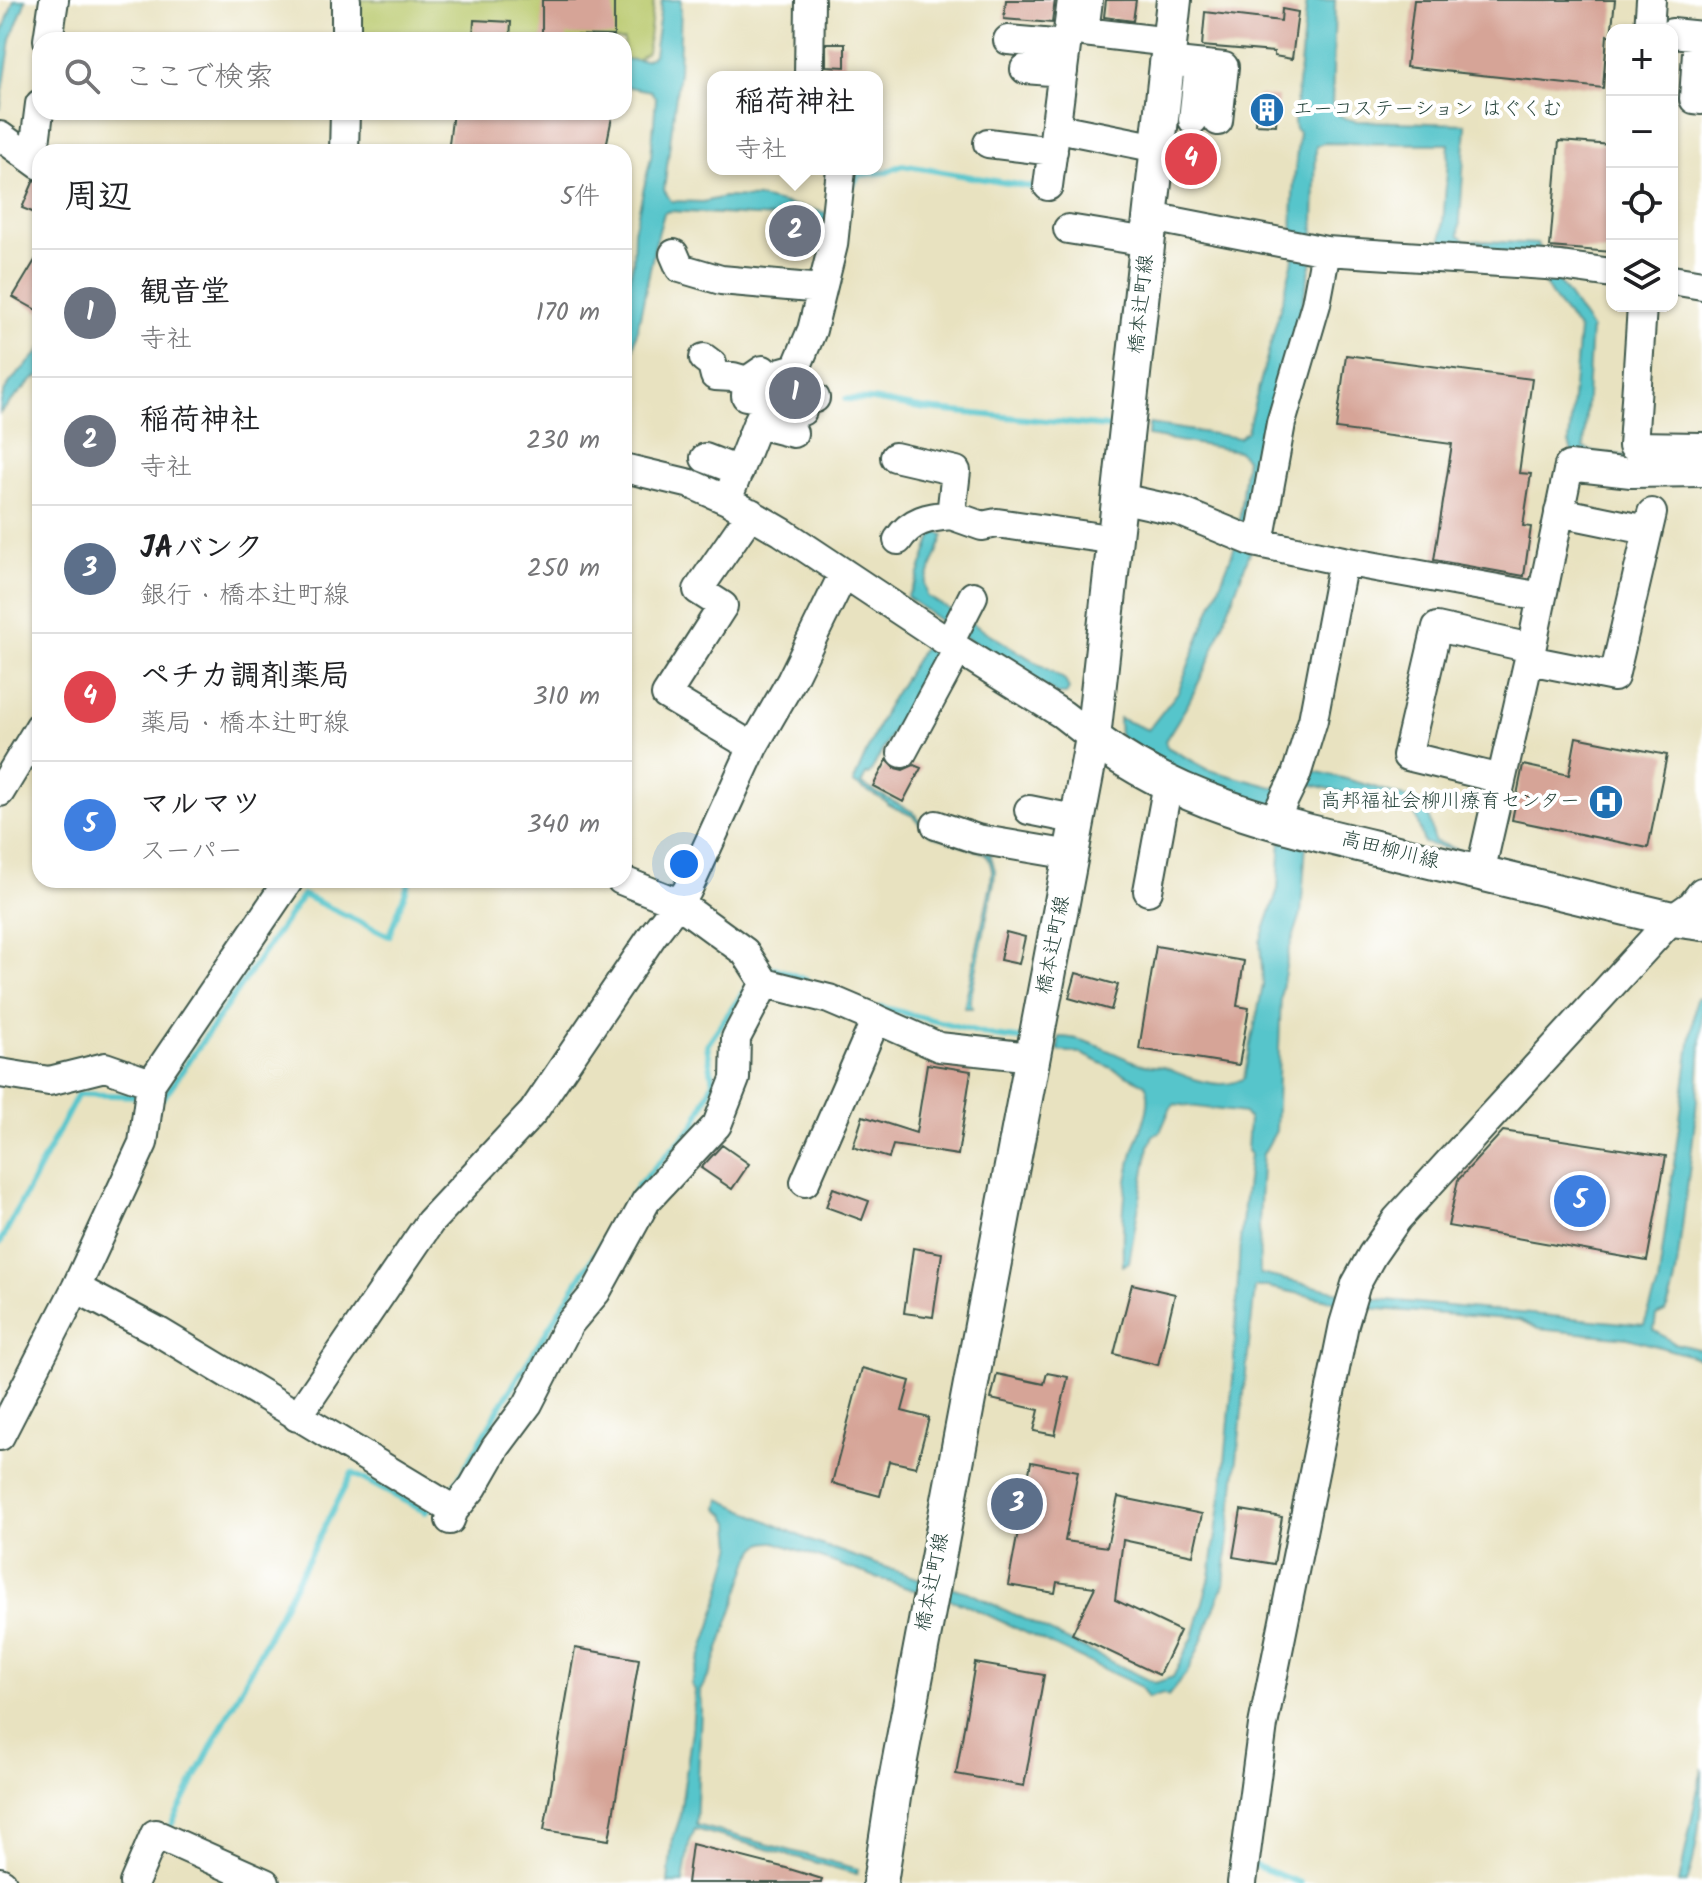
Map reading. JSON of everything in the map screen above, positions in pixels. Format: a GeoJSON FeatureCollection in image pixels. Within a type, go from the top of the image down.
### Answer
{"type":"FeatureCollection","features":[{"type":"Feature","properties":{"kind":"main road","name":"橋本辻町線"},"geometry":{"type":"LineString","coordinates":[[880,1883],[894,1791],[1093,738],[1158,148],[1173,55],[1174,0]]}},
{"type":"Feature","properties":{"kind":"main road","name":"高田柳川線"},"geometry":{"type":"LineString","coordinates":[[1093,738],[1119,758],[1196,797],[1480,873],[1687,921]]}},
{"type":"Feature","properties":{"kind":"street"},"geometry":{"type":"LineString","coordinates":[[49,32],[54,0]]}},
{"type":"Feature","properties":{"kind":"street"},"geometry":{"type":"LineString","coordinates":[[346,0],[346,32]]}},
{"type":"Feature","properties":{"kind":"street"},"geometry":{"type":"LineString","coordinates":[[1048,186],[1063,141],[1065,58],[1072,0]]}},
{"type":"Feature","properties":{"kind":"street"},"geometry":{"type":"LineString","coordinates":[[1088,0],[1084,32],[1224,67],[1205,120]]}},
{"type":"Feature","properties":{"kind":"street"},"geometry":{"type":"LineString","coordinates":[[1649,24],[1651,0]]}},
{"type":"Feature","properties":{"kind":"street"},"geometry":{"type":"LineString","coordinates":[[809,71],[810,6]]}},
{"type":"Feature","properties":{"kind":"street"},"geometry":{"type":"LineString","coordinates":[[1691,35],[1694,99],[1702,100]]}},
{"type":"Feature","properties":{"kind":"street"},"geometry":{"type":"LineString","coordinates":[[1008,40],[1065,58]]}},
{"type":"Feature","properties":{"kind":"street"},"geometry":{"type":"LineString","coordinates":[[1025,69],[1065,58]]}},
{"type":"Feature","properties":{"kind":"street"},"geometry":{"type":"LineString","coordinates":[[37,144],[39,120]]}},
{"type":"Feature","properties":{"kind":"street"},"geometry":{"type":"LineString","coordinates":[[344,144],[345,120]]}},
{"type":"Feature","properties":{"kind":"street"},"geometry":{"type":"LineString","coordinates":[[988,143],[1063,141],[1158,148]]}},
{"type":"Feature","properties":{"kind":"street"},"geometry":{"type":"LineString","coordinates":[[3,146],[32,160]]}},
{"type":"Feature","properties":{"kind":"street"},"geometry":{"type":"LineString","coordinates":[[753,747],[666,695],[723,606],[698,590],[725,507],[764,409],[788,388],[812,330],[833,245],[841,175]]}},
{"type":"Feature","properties":{"kind":"street"},"geometry":{"type":"LineString","coordinates":[[1068,229],[1150,229],[1311,248],[1561,266],[1606,272]]}},
{"type":"Feature","properties":{"kind":"street"},"geometry":{"type":"LineString","coordinates":[[1250,540],[1316,304],[1311,248]]}},
{"type":"Feature","properties":{"kind":"street"},"geometry":{"type":"LineString","coordinates":[[674,254],[680,268],[721,280],[822,289]]}},
{"type":"Feature","properties":{"kind":"street"},"geometry":{"type":"LineString","coordinates":[[1678,281],[1702,285]]}},
{"type":"Feature","properties":{"kind":"street"},"geometry":{"type":"LineString","coordinates":[[1642,312],[1633,446],[1701,464]]}},
{"type":"Feature","properties":{"kind":"street"},"geometry":{"type":"LineString","coordinates":[[704,358],[712,364],[715,376],[788,388]]}},
{"type":"Feature","properties":{"kind":"street"},"geometry":{"type":"LineString","coordinates":[[764,409],[788,388]]}},
{"type":"Feature","properties":{"kind":"street"},"geometry":{"type":"LineString","coordinates":[[895,457],[956,471],[951,515]]}},
{"type":"Feature","properties":{"kind":"street"},"geometry":{"type":"LineString","coordinates":[[705,458],[739,471]]}},
{"type":"Feature","properties":{"kind":"street"},"geometry":{"type":"LineString","coordinates":[[1480,873],[1569,466],[1631,473],[1701,464]]}},
{"type":"Feature","properties":{"kind":"street"},"geometry":{"type":"LineString","coordinates":[[632,470],[691,484],[725,507],[844,573],[959,628],[1093,738]]}},
{"type":"Feature","properties":{"kind":"street"},"geometry":{"type":"LineString","coordinates":[[1120,498],[1179,511],[1250,540],[1343,561],[1542,597]]}},
{"type":"Feature","properties":{"kind":"street"},"geometry":{"type":"LineString","coordinates":[[1501,779],[1407,756],[1437,627],[1614,677],[1649,522],[1559,512]]}},
{"type":"Feature","properties":{"kind":"street"},"geometry":{"type":"LineString","coordinates":[[898,540],[905,528],[918,521],[951,515],[982,526],[997,523],[1116,540]]}},
{"type":"Feature","properties":{"kind":"street"},"geometry":{"type":"LineString","coordinates":[[1276,816],[1296,775],[1313,720],[1343,561]]}},
{"type":"Feature","properties":{"kind":"street"},"geometry":{"type":"LineString","coordinates":[[297,1417],[430,1222],[533,1112],[653,935],[687,891],[753,747],[791,681],[844,573]]}},
{"type":"Feature","properties":{"kind":"street"},"geometry":{"type":"LineString","coordinates":[[902,753],[959,628]]}},
{"type":"Feature","properties":{"kind":"street"},"geometry":{"type":"LineString","coordinates":[[0,792],[32,739]]}},
{"type":"Feature","properties":{"kind":"street"},"geometry":{"type":"LineString","coordinates":[[1148,891],[1168,783]]}},
{"type":"Feature","properties":{"kind":"street"},"geometry":{"type":"LineString","coordinates":[[1029,810],[1079,820]]}},
{"type":"Feature","properties":{"kind":"street"},"geometry":{"type":"LineString","coordinates":[[936,825],[977,839],[1071,855]]}},
{"type":"Feature","properties":{"kind":"street"},"geometry":{"type":"LineString","coordinates":[[632,884],[678,903],[745,952],[765,983],[829,999],[939,1047],[1032,1057]]}},
{"type":"Feature","properties":{"kind":"street"},"geometry":{"type":"LineString","coordinates":[[0,1436],[76,1288],[143,1143],[151,1083],[284,888]]}},
{"type":"Feature","properties":{"kind":"street"},"geometry":{"type":"LineString","coordinates":[[1242,1883],[1263,1725],[1344,1324],[1356,1284],[1397,1219],[1687,921],[1692,905],[1702,892]]}},
{"type":"Feature","properties":{"kind":"street"},"geometry":{"type":"LineString","coordinates":[[76,1288],[159,1332],[452,1515],[528,1404],[569,1324],[596,1292],[646,1201],[717,1125],[735,1079],[736,1038],[765,983]]}},
{"type":"Feature","properties":{"kind":"street"},"geometry":{"type":"LineString","coordinates":[[805,1182],[876,1019]]}},
{"type":"Feature","properties":{"kind":"street"},"geometry":{"type":"LineString","coordinates":[[0,1073],[49,1081],[105,1067],[151,1083]]}},
{"type":"Feature","properties":{"kind":"street"},"geometry":{"type":"LineString","coordinates":[[134,1883],[155,1834],[265,1883]]}},
{"type":"Feature","properties":{"kind":"green space"},"geometry":{"type":"Polygon","coordinates":[[[361,0],[654,0],[647,52],[637,60],[632,60],[632,32],[360,32],[361,0]]]}},
{"type":"Feature","properties":{"kind":"water"},"geometry":{"type":"Polygon","coordinates":[[[14,0],[26,0],[11,39],[0,110],[0,40],[14,0]]]}},
{"type":"Feature","properties":{"kind":"water"},"geometry":{"type":"Polygon","coordinates":[[[662,0],[681,0],[679,71],[664,190],[671,201],[760,198],[827,213],[827,220],[664,213],[632,355],[634,231],[651,157],[656,99],[651,91],[632,87],[632,60],[646,60],[654,55],[662,0]]]}},
{"type":"Feature","properties":{"kind":"water"},"geometry":{"type":"Polygon","coordinates":[[[1307,0],[1335,0],[1332,106],[1339,115],[1357,121],[1466,124],[1459,235],[1466,240],[1538,244],[1552,272],[1591,328],[1584,448],[1702,467],[1574,459],[1569,443],[1579,330],[1555,301],[1529,258],[1441,252],[1449,144],[1323,143],[1316,146],[1313,257],[1277,407],[1250,552],[1209,661],[1165,741],[1167,747],[1209,770],[1276,788],[1309,770],[1412,800],[1427,806],[1434,841],[1469,854],[1424,843],[1414,810],[1302,782],[1292,803],[1304,806],[1302,813],[1209,791],[1120,740],[1119,718],[1148,730],[1178,692],[1237,541],[1246,459],[1238,451],[1148,436],[1149,424],[1239,438],[1247,431],[1295,253],[1294,177],[1299,132],[1294,122],[1307,0]]]}},
{"type":"Feature","properties":{"kind":"water"},"geometry":{"type":"Polygon","coordinates":[[[32,359],[32,381],[0,413],[4,393],[32,359]]]}},
{"type":"Feature","properties":{"kind":"water"},"geometry":{"type":"Polygon","coordinates":[[[937,532],[944,535],[925,584],[927,596],[1065,680],[1069,689],[1066,694],[1057,694],[907,597],[916,582],[932,537],[937,532]]]}},
{"type":"Feature","properties":{"kind":"water"},"geometry":{"type":"Polygon","coordinates":[[[925,645],[935,652],[869,775],[866,774],[861,784],[913,812],[928,830],[990,854],[995,870],[994,882],[970,1001],[972,1008],[964,1008],[991,884],[989,859],[984,853],[929,834],[913,816],[853,783],[885,710],[925,645]]]}},
{"type":"Feature","properties":{"kind":"water"},"geometry":{"type":"Polygon","coordinates":[[[1281,838],[1306,843],[1301,914],[1289,950],[1281,994],[1276,1131],[1263,1154],[1262,1163],[1260,1274],[1366,1298],[1644,1325],[1658,1285],[1696,998],[1702,998],[1696,1113],[1676,1271],[1669,1302],[1665,1312],[1656,1316],[1654,1330],[1674,1343],[1702,1350],[1702,1359],[1628,1338],[1538,1329],[1520,1320],[1366,1308],[1268,1287],[1255,1287],[1224,1584],[1188,1671],[1168,1696],[1163,1693],[1148,1698],[1140,1686],[962,1603],[910,1589],[775,1542],[763,1543],[751,1557],[711,1672],[700,1691],[696,1825],[858,1869],[857,1874],[695,1829],[689,1844],[683,1883],[668,1883],[672,1842],[679,1821],[692,1731],[695,1690],[691,1684],[712,1623],[733,1545],[731,1524],[718,1508],[720,1499],[813,1542],[913,1577],[968,1592],[1155,1683],[1173,1677],[1193,1637],[1210,1577],[1223,1483],[1233,1378],[1240,1241],[1250,1154],[1247,1151],[1249,1119],[1244,1113],[1174,1104],[1171,1107],[1160,1132],[1153,1135],[1149,1146],[1129,1262],[1123,1266],[1125,1192],[1130,1163],[1143,1126],[1148,1092],[1145,1084],[1080,1053],[1058,1051],[1059,1037],[1091,1043],[1141,1064],[1163,1067],[1205,1082],[1225,1084],[1244,1078],[1263,985],[1260,942],[1278,889],[1281,838]]]}},
{"type":"Feature","properties":{"kind":"water"},"geometry":{"type":"Polygon","coordinates":[[[1702,1768],[1697,1841],[1687,1883],[1679,1883],[1702,1768]]]}},
{"type":"Feature","properties":{"kind":"building"},"geometry":{"type":"Polygon","coordinates":[[[542,0],[614,0],[614,32],[542,32],[542,0]]]}},
{"type":"Feature","properties":{"kind":"building"},"geometry":{"type":"Polygon","coordinates":[[[1006,0],[1055,0],[1052,23],[1004,19],[1006,0]]]}},
{"type":"Feature","properties":{"kind":"building"},"geometry":{"type":"Polygon","coordinates":[[[1106,0],[1136,0],[1133,21],[1104,17],[1106,0]]]}},
{"type":"Feature","properties":{"kind":"building"},"geometry":{"type":"Polygon","coordinates":[[[1414,0],[1615,0],[1612,24],[1606,24],[1603,88],[1406,67],[1414,0]]]}},
{"type":"Feature","properties":{"kind":"building"},"geometry":{"type":"Polygon","coordinates":[[[1282,9],[1298,12],[1292,59],[1274,56],[1274,52],[1202,46],[1205,12],[1281,21],[1282,9]]]}},
{"type":"Feature","properties":{"kind":"building"},"geometry":{"type":"Polygon","coordinates":[[[474,20],[511,22],[510,32],[473,32],[474,20]]]}},
{"type":"Feature","properties":{"kind":"building"},"geometry":{"type":"Polygon","coordinates":[[[826,43],[845,43],[845,67],[826,66],[826,43]]]}},
{"type":"Feature","properties":{"kind":"building","name":"エーコステーション はぐくむ"},"geometry":{"type":"Polygon","coordinates":[[[1257,95],[1278,97],[1276,125],[1255,124],[1257,95]]]}},
{"type":"Feature","properties":{"kind":"building"},"geometry":{"type":"Polygon","coordinates":[[[452,120],[611,120],[607,144],[449,144],[452,120]]]}},
{"type":"Feature","properties":{"kind":"building"},"geometry":{"type":"Polygon","coordinates":[[[1559,141],[1606,145],[1606,252],[1550,247],[1559,141]]]}},
{"type":"Feature","properties":{"kind":"building"},"geometry":{"type":"Polygon","coordinates":[[[32,185],[32,212],[22,208],[32,185]]]}},
{"type":"Feature","properties":{"kind":"building"},"geometry":{"type":"Polygon","coordinates":[[[32,265],[32,308],[13,297],[32,265]]]}},
{"type":"Feature","properties":{"kind":"building"},"geometry":{"type":"Polygon","coordinates":[[[1346,355],[1532,379],[1519,473],[1531,474],[1523,526],[1531,527],[1524,576],[1434,560],[1452,444],[1336,429],[1346,355]]]}},
{"type":"Feature","properties":{"kind":"building"},"geometry":{"type":"Polygon","coordinates":[[[1576,737],[1667,755],[1648,848],[1512,820],[1523,765],[1569,775],[1576,737]]]}},
{"type":"Feature","properties":{"kind":"building"},"geometry":{"type":"Polygon","coordinates":[[[887,760],[895,768],[903,770],[914,765],[921,768],[903,802],[873,786],[887,760]]]}},
{"type":"Feature","properties":{"kind":"building"},"geometry":{"type":"Polygon","coordinates":[[[1006,932],[1025,937],[1019,964],[1000,960],[1006,932]]]}},
{"type":"Feature","properties":{"kind":"building"},"geometry":{"type":"Polygon","coordinates":[[[1156,946],[1244,961],[1237,1006],[1249,1008],[1239,1065],[1139,1049],[1156,946]]]}},
{"type":"Feature","properties":{"kind":"building"},"geometry":{"type":"Polygon","coordinates":[[[1076,973],[1118,985],[1111,1010],[1069,998],[1076,973]]]}},
{"type":"Feature","properties":{"kind":"building"},"geometry":{"type":"Polygon","coordinates":[[[927,1064],[971,1071],[958,1155],[893,1145],[889,1158],[853,1147],[863,1116],[916,1133],[927,1064]]]}},
{"type":"Feature","properties":{"kind":"building"},"geometry":{"type":"Polygon","coordinates":[[[1503,1131],[1666,1156],[1647,1261],[1448,1226],[1458,1180],[1503,1131]]]}},
{"type":"Feature","properties":{"kind":"building"},"geometry":{"type":"Polygon","coordinates":[[[722,1145],[749,1164],[732,1189],[701,1168],[722,1145]]]}},
{"type":"Feature","properties":{"kind":"building"},"geometry":{"type":"Polygon","coordinates":[[[833,1188],[869,1201],[862,1220],[826,1207],[833,1188]]]}},
{"type":"Feature","properties":{"kind":"building"},"geometry":{"type":"Polygon","coordinates":[[[913,1248],[942,1253],[933,1317],[904,1313],[913,1248]]]}},
{"type":"Feature","properties":{"kind":"building"},"geometry":{"type":"Polygon","coordinates":[[[1132,1284],[1175,1294],[1158,1365],[1114,1354],[1132,1284]]]}},
{"type":"Feature","properties":{"kind":"building"},"geometry":{"type":"Polygon","coordinates":[[[862,1368],[910,1381],[902,1411],[929,1418],[916,1467],[889,1461],[880,1496],[832,1483],[862,1368]]]}},
{"type":"Feature","properties":{"kind":"building"},"geometry":{"type":"Polygon","coordinates":[[[1047,1373],[1068,1377],[1055,1435],[1034,1431],[1039,1410],[991,1399],[997,1374],[1044,1384],[1047,1373]]]}},
{"type":"Feature","properties":{"kind":"building"},"geometry":{"type":"Polygon","coordinates":[[[1031,1462],[1078,1471],[1065,1541],[1107,1547],[1118,1497],[1202,1514],[1193,1555],[1123,1540],[1115,1600],[1180,1631],[1159,1675],[1072,1634],[1095,1587],[1057,1582],[1055,1593],[1008,1585],[1031,1462]]]}},
{"type":"Feature","properties":{"kind":"building"},"geometry":{"type":"Polygon","coordinates":[[[1241,1510],[1282,1517],[1274,1564],[1233,1557],[1241,1510]]]}},
{"type":"Feature","properties":{"kind":"building"},"geometry":{"type":"Polygon","coordinates":[[[575,1648],[639,1659],[609,1840],[544,1830],[575,1648]]]}},
{"type":"Feature","properties":{"kind":"building"},"geometry":{"type":"Polygon","coordinates":[[[975,1663],[1044,1675],[1024,1786],[956,1774],[975,1663]]]}},
{"type":"Feature","properties":{"kind":"building"},"geometry":{"type":"Polygon","coordinates":[[[692,1844],[786,1868],[822,1879],[821,1883],[687,1883],[692,1844]]]}},
{"type":"Feature","properties":{"kind":"waterway"},"geometry":{"type":"LineString","coordinates":[[883,172],[902,165],[1042,189]]}},
{"type":"Feature","properties":{"kind":"waterway"},"geometry":{"type":"LineString","coordinates":[[851,187],[859,175]]}},
{"type":"Feature","properties":{"kind":"waterway"},"geometry":{"type":"LineString","coordinates":[[846,399],[1118,428]]}},
{"type":"Feature","properties":{"kind":"waterway"},"geometry":{"type":"LineString","coordinates":[[157,1097],[164,1097],[303,895],[389,936],[407,888]]}},
{"type":"Feature","properties":{"kind":"waterway"},"geometry":{"type":"LineString","coordinates":[[764,968],[775,968],[806,980]]}},
{"type":"Feature","properties":{"kind":"waterway"},"geometry":{"type":"LineString","coordinates":[[443,1496],[457,1482],[504,1400],[638,1185],[694,1126],[713,1082],[707,1045],[751,981]]}},
{"type":"Feature","properties":{"kind":"waterway"},"geometry":{"type":"LineString","coordinates":[[881,1007],[994,1036],[1026,1040]]}},
{"type":"Feature","properties":{"kind":"waterway"},"geometry":{"type":"LineString","coordinates":[[0,1243],[78,1094],[142,1096]]}},
{"type":"Feature","properties":{"kind":"waterway"},"geometry":{"type":"LineString","coordinates":[[168,1831],[352,1473],[426,1512],[432,1506]]}},
{"type":"Feature","properties":{"kind":"waterway"},"geometry":{"type":"LineString","coordinates":[[1251,1864],[1300,1883]]}},
{"type":"Feature","properties":{"kind":"place","name":"エーコステーション はぐくむ"},"geometry":{"type":"Point","coordinates":[1267,110]}},
{"type":"Feature","properties":{"kind":"place","name":"ペチカ調剤薬局"},"geometry":{"type":"Point","coordinates":[1191,159]}},
{"type":"Feature","properties":{"kind":"place","name":"稲荷神社"},"geometry":{"type":"Point","coordinates":[795,231]}},
{"type":"Feature","properties":{"kind":"place","name":"観音堂"},"geometry":{"type":"Point","coordinates":[795,393]}},
{"type":"Feature","properties":{"kind":"place","name":"高邦福祉会柳川療育センター"},"geometry":{"type":"Point","coordinates":[1606,802]}},
{"type":"Feature","properties":{"kind":"place","name":"マルマツ"},"geometry":{"type":"Point","coordinates":[1580,1201]}},
{"type":"Feature","properties":{"kind":"place","name":"JAバンク"},"geometry":{"type":"Point","coordinates":[1017,1504]}}]}
